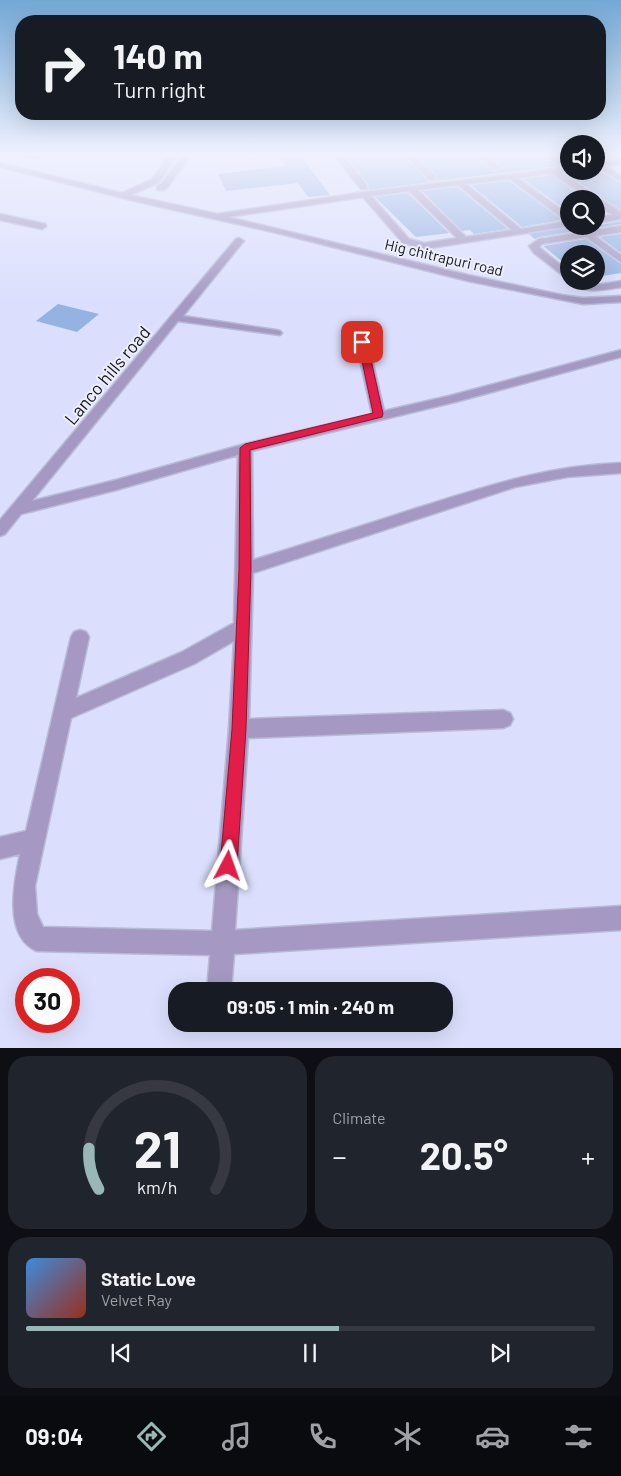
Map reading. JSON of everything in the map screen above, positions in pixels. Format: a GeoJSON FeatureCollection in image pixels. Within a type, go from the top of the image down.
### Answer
{"type":"FeatureCollection","features":[{"type":"Feature","properties":{"kind":"street","name":"Hig chitrapuri road"},"geometry":{"type":"LineString","coordinates":[[174,205],[468,278],[562,298],[583,301],[621,299]]}},
{"type":"Feature","properties":{"kind":"street"},"geometry":{"type":"LineString","coordinates":[[215,216],[279,205]]}},
{"type":"Feature","properties":{"kind":"street"},"geometry":{"type":"LineString","coordinates":[[376,205],[406,241],[424,246],[560,225]]}},
{"type":"Feature","properties":{"kind":"street"},"geometry":{"type":"LineString","coordinates":[[428,205],[464,240]]}},
{"type":"Feature","properties":{"kind":"street"},"geometry":{"type":"LineString","coordinates":[[487,205],[519,231]]}},
{"type":"Feature","properties":{"kind":"street"},"geometry":{"type":"LineString","coordinates":[[550,205],[560,212]]}},
{"type":"Feature","properties":{"kind":"street"},"geometry":{"type":"LineString","coordinates":[[605,205],[621,216]]}},
{"type":"Feature","properties":{"kind":"street"},"geometry":{"type":"LineString","coordinates":[[605,219],[621,216]]}},
{"type":"Feature","properties":{"kind":"street"},"geometry":{"type":"LineString","coordinates":[[0,217],[42,226]]}},
{"type":"Feature","properties":{"kind":"street"},"geometry":{"type":"LineString","coordinates":[[241,223],[249,238],[277,230]]}},
{"type":"Feature","properties":{"kind":"street"},"geometry":{"type":"LineString","coordinates":[[605,231],[621,229]]}},
{"type":"Feature","properties":{"kind":"street"},"geometry":{"type":"LineString","coordinates":[[560,270],[537,251],[534,246],[539,242],[581,235]]}},
{"type":"Feature","properties":{"kind":"street"},"geometry":{"type":"LineString","coordinates":[[588,235],[621,259]]}},
{"type":"Feature","properties":{"kind":"street","name":"Lanco hills road"},"geometry":{"type":"LineString","coordinates":[[0,530],[177,318],[249,238]]}},
{"type":"Feature","properties":{"kind":"street"},"geometry":{"type":"LineString","coordinates":[[605,286],[621,284]]}},
{"type":"Feature","properties":{"kind":"street"},"geometry":{"type":"LineString","coordinates":[[177,318],[276,333]]}},
{"type":"Feature","properties":{"kind":"street"},"geometry":{"type":"LineString","coordinates":[[362,342],[378,414]]}},
{"type":"Feature","properties":{"kind":"street"},"geometry":{"type":"LineString","coordinates":[[17,510],[245,448],[378,414],[451,399],[621,354]]}},
{"type":"Feature","properties":{"kind":"street"},"geometry":{"type":"LineString","coordinates":[[220,982],[239,729],[245,569],[245,448]]}},
{"type":"Feature","properties":{"kind":"street"},"geometry":{"type":"LineString","coordinates":[[245,569],[513,483],[585,469],[621,468]]}},
{"type":"Feature","properties":{"kind":"street"},"geometry":{"type":"LineString","coordinates":[[64,712],[188,658],[243,626]]}},
{"type":"Feature","properties":{"kind":"street"},"geometry":{"type":"LineString","coordinates":[[80,638],[24,886],[24,911],[27,926],[37,939],[222,943],[621,918]]}},
{"type":"Feature","properties":{"kind":"street"},"geometry":{"type":"LineString","coordinates":[[239,729],[503,719]]}},
{"type":"Feature","properties":{"kind":"street"},"geometry":{"type":"LineString","coordinates":[[0,848],[35,840]]}},
{"type":"Feature","properties":{"kind":"building"},"geometry":{"type":"Polygon","coordinates":[[[383,205],[420,205],[449,233],[416,237],[383,205]]]}},
{"type":"Feature","properties":{"kind":"building"},"geometry":{"type":"Polygon","coordinates":[[[436,205],[479,205],[508,229],[474,234],[470,230],[462,231],[436,205]]]}},
{"type":"Feature","properties":{"kind":"building"},"geometry":{"type":"Polygon","coordinates":[[[495,205],[541,205],[560,220],[522,227],[495,205]]]}},
{"type":"Feature","properties":{"kind":"building"},"geometry":{"type":"Polygon","coordinates":[[[613,205],[621,205],[621,210],[613,205]]]}},
{"type":"Feature","properties":{"kind":"building"},"geometry":{"type":"Polygon","coordinates":[[[621,221],[621,224],[605,227],[605,224],[621,221]]]}},
{"type":"Feature","properties":{"kind":"building"},"geometry":{"type":"Polygon","coordinates":[[[560,228],[560,234],[535,239],[529,234],[560,228]]]}},
{"type":"Feature","properties":{"kind":"building"},"geometry":{"type":"Polygon","coordinates":[[[621,234],[621,253],[600,237],[621,234]]]}},
{"type":"Feature","properties":{"kind":"building"},"geometry":{"type":"Polygon","coordinates":[[[586,239],[594,245],[560,245],[560,260],[543,246],[586,239]]]}},
{"type":"Feature","properties":{"kind":"building"},"geometry":{"type":"Polygon","coordinates":[[[605,253],[621,264],[621,273],[605,276],[605,253]]]}},
{"type":"Feature","properties":{"kind":"building"},"geometry":{"type":"Polygon","coordinates":[[[58,304],[99,314],[77,332],[36,321],[58,304]]]}},
{"type":"Feature","properties":{"kind":"route"},"geometry":{"type":"LineString","coordinates":[[228,866],[239,729],[245,569],[245,448],[378,414],[362,342]]}}]}
